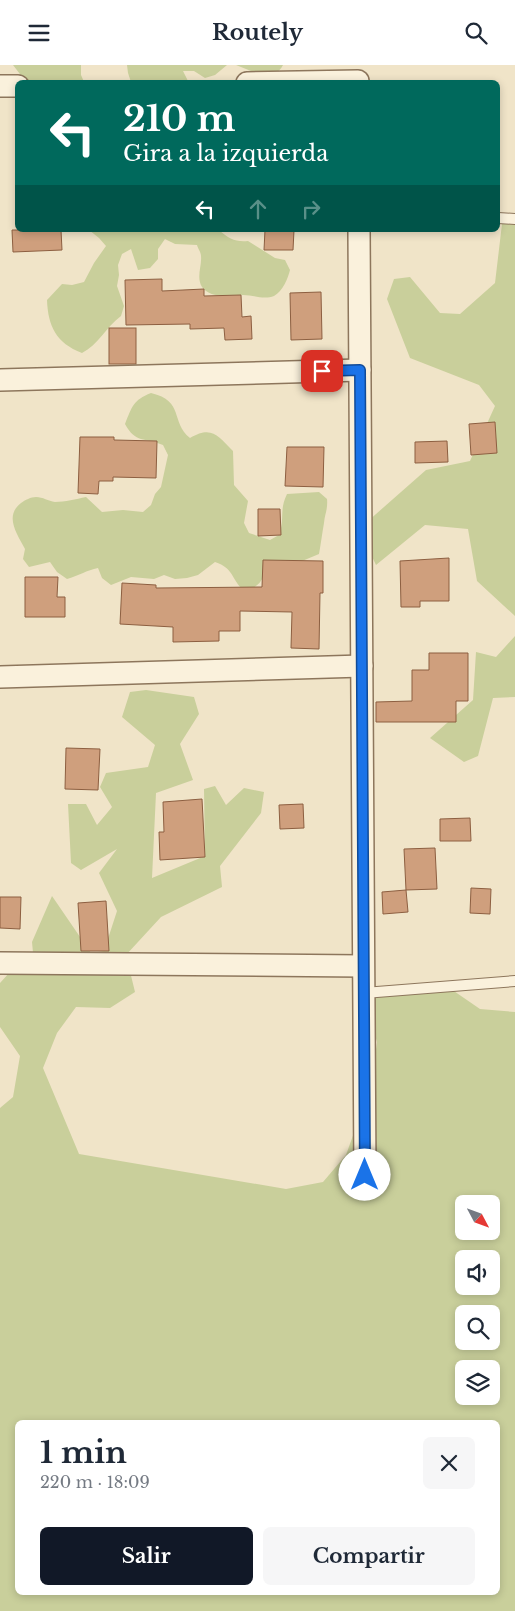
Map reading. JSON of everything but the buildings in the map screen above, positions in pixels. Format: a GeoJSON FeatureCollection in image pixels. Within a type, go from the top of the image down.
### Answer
{"type":"FeatureCollection","features":[{"type":"Feature","properties":{"kind":"street"},"geometry":{"type":"LineString","coordinates":[[295,80],[358,76]]}},
{"type":"Feature","properties":{"kind":"street"},"geometry":{"type":"LineString","coordinates":[[0,86],[15,85]]}},
{"type":"Feature","properties":{"kind":"street"},"geometry":{"type":"LineString","coordinates":[[359,232],[365,1175]]}},
{"type":"Feature","properties":{"kind":"street"},"geometry":{"type":"LineString","coordinates":[[0,380],[360,370]]}},
{"type":"Feature","properties":{"kind":"street"},"geometry":{"type":"LineString","coordinates":[[0,677],[362,666]]}},
{"type":"Feature","properties":{"kind":"street"},"geometry":{"type":"LineString","coordinates":[[0,963],[363,966]]}},
{"type":"Feature","properties":{"kind":"lane"},"geometry":{"type":"LineString","coordinates":[[500,218],[515,219]]}},
{"type":"Feature","properties":{"kind":"lane"},"geometry":{"type":"LineString","coordinates":[[364,993],[515,981]]}},
{"type":"Feature","properties":{"kind":"green space"},"geometry":{"type":"Polygon","coordinates":[[[13,65],[81,65],[83,80],[27,80],[23,78],[13,65]]]}},
{"type":"Feature","properties":{"kind":"green space"},"geometry":{"type":"Polygon","coordinates":[[[127,65],[227,65],[215,75],[205,78],[194,71],[183,71],[188,80],[130,80],[127,65]]]}},
{"type":"Feature","properties":{"kind":"green space"},"geometry":{"type":"Polygon","coordinates":[[[236,65],[283,65],[276,72],[261,77],[236,65]]]}},
{"type":"Feature","properties":{"kind":"green space"},"geometry":{"type":"Polygon","coordinates":[[[515,219],[515,616],[477,581],[468,529],[425,525],[376,565],[359,529],[426,470],[470,461],[495,406],[479,385],[410,358],[387,299],[394,279],[410,277],[440,313],[460,314],[495,283],[502,224],[515,219]]]}},
{"type":"Feature","properties":{"kind":"green space"},"geometry":{"type":"Polygon","coordinates":[[[92,232],[221,232],[232,239],[248,241],[275,258],[285,260],[290,270],[282,288],[274,296],[266,298],[243,295],[216,295],[206,291],[200,283],[201,253],[197,245],[175,244],[165,239],[158,249],[158,259],[150,268],[138,270],[131,249],[122,254],[118,265],[117,286],[124,306],[121,316],[88,350],[82,353],[66,344],[55,333],[49,318],[47,300],[62,284],[72,285],[84,282],[106,246],[92,232]]]}},
{"type":"Feature","properties":{"kind":"green space"},"geometry":{"type":"Polygon","coordinates":[[[151,393],[169,401],[180,425],[190,438],[204,432],[209,432],[219,437],[233,451],[234,485],[248,501],[244,523],[249,533],[270,540],[279,535],[282,524],[283,505],[287,494],[319,492],[327,499],[319,554],[295,564],[266,571],[258,584],[244,591],[226,567],[215,562],[198,575],[187,578],[175,579],[164,575],[154,579],[131,577],[111,585],[102,578],[98,568],[67,579],[57,572],[50,562],[29,567],[23,559],[25,549],[16,531],[13,519],[16,508],[26,500],[36,497],[59,502],[86,497],[102,512],[123,510],[143,512],[151,505],[155,494],[161,487],[168,455],[163,445],[133,435],[125,424],[129,413],[137,401],[151,393]]]}},
{"type":"Feature","properties":{"kind":"green space"},"geometry":{"type":"Polygon","coordinates":[[[515,636],[515,697],[493,698],[478,756],[464,762],[430,738],[473,700],[476,652],[496,657],[515,636]]]}},
{"type":"Feature","properties":{"kind":"green space"},"geometry":{"type":"Polygon","coordinates":[[[146,690],[194,697],[199,714],[180,744],[193,780],[156,793],[152,878],[205,856],[204,789],[215,786],[226,805],[244,788],[264,792],[261,813],[220,866],[222,887],[161,917],[126,955],[135,992],[110,1008],[76,1007],[57,1033],[43,1068],[79,1154],[286,1189],[323,1182],[346,1155],[371,1085],[377,1042],[366,1006],[382,988],[448,987],[480,1009],[515,1012],[515,1611],[0,1611],[0,1108],[13,1097],[20,1056],[0,1027],[0,983],[10,972],[35,974],[32,942],[52,896],[91,953],[104,951],[117,911],[99,873],[117,849],[81,870],[71,863],[68,804],[86,804],[97,825],[112,807],[100,787],[106,773],[148,767],[155,745],[122,717],[130,692],[146,690]]]}},
{"type":"Feature","properties":{"kind":"route"},"geometry":{"type":"LineString","coordinates":[[322,371],[360,370],[365,1175]]}}]}
